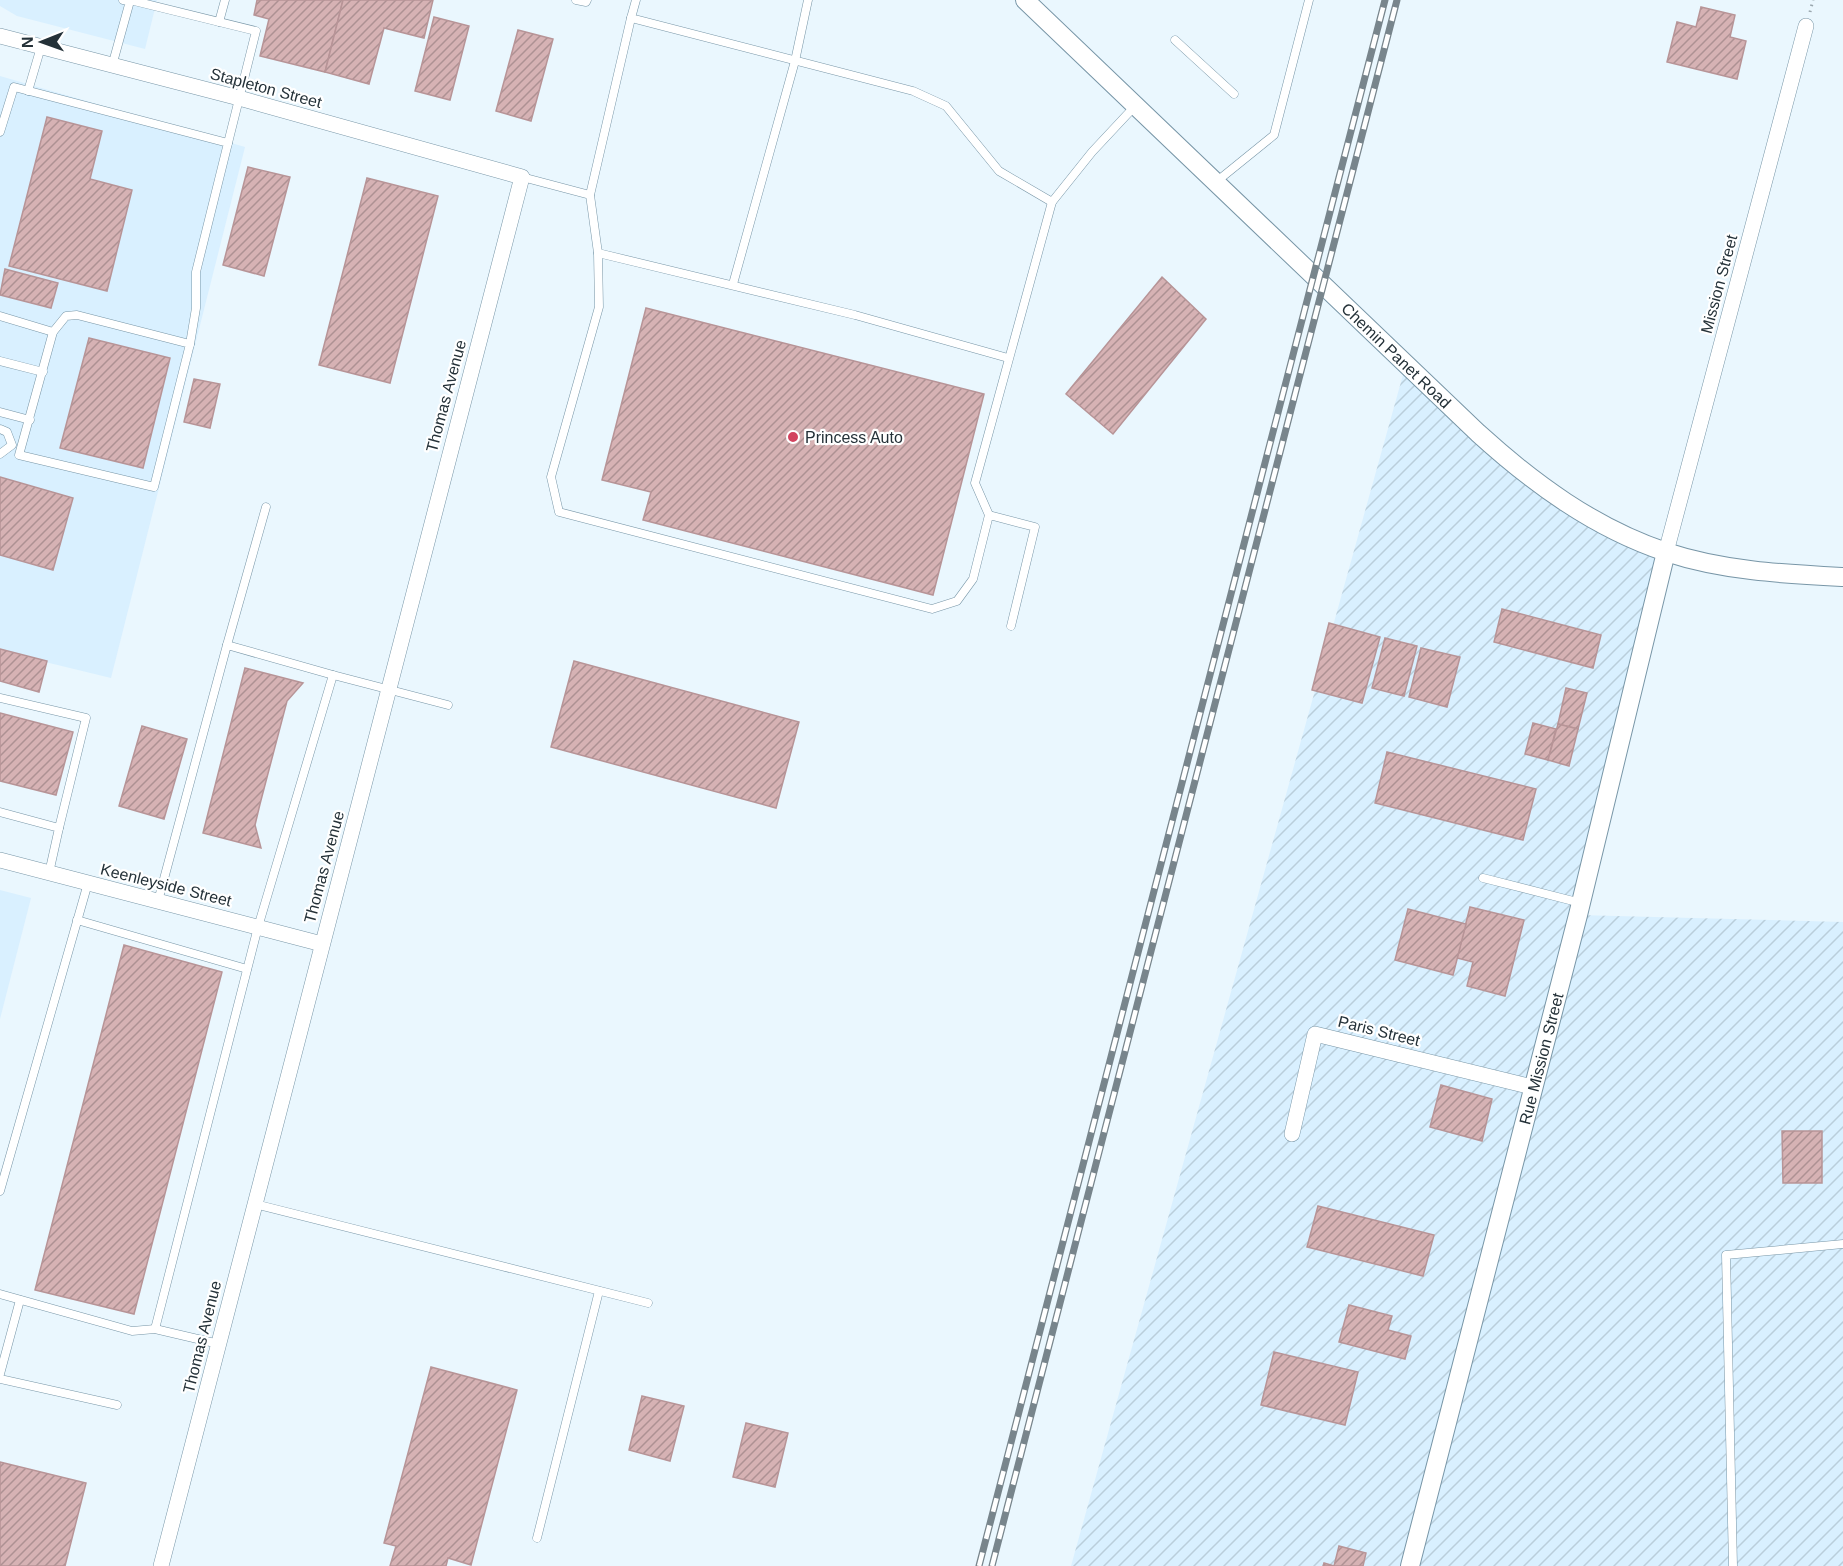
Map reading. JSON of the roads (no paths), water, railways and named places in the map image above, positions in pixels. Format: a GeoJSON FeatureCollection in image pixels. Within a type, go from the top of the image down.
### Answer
{"type":"FeatureCollection","features":[{"type":"Feature","properties":{"kind":"street","name":"Chemin Panet Road"},"geometry":{"type":"LineString","coordinates":[[1025,0],[1514,466],[1554,497],[1617,531],[1666,552],[1715,564],[1769,573],[1843,577]]}},
{"type":"Feature","properties":{"kind":"street","name":"Mission Street"},"geometry":{"type":"LineString","coordinates":[[1666,552],[1806,26]]}},
{"type":"Feature","properties":{"kind":"street","name":"Stapleton Street"},"geometry":{"type":"LineString","coordinates":[[0,36],[239,98],[522,177]]}},
{"type":"Feature","properties":{"kind":"street","name":"Thomas Avenue"},"geometry":{"type":"LineString","coordinates":[[161,1566],[522,177]]}},
{"type":"Feature","properties":{"kind":"street","name":"Rue Mission Street"},"geometry":{"type":"LineString","coordinates":[[1410,1566],[1581,903],[1666,552]]}},
{"type":"Feature","properties":{"kind":"street","name":"Keenleyside Street"},"geometry":{"type":"LineString","coordinates":[[0,860],[322,944]]}},
{"type":"Feature","properties":{"kind":"street","name":"Paris Street"},"geometry":{"type":"LineString","coordinates":[[1292,1134],[1315,1034],[1532,1087]]}},
{"type":"Feature","properties":{"kind":"lane"},"geometry":{"type":"LineString","coordinates":[[112,66],[128,0],[256,31],[196,272],[196,308],[190,344],[154,487],[20,455],[53,332],[66,316],[77,315],[190,344]]}},
{"type":"Feature","properties":{"kind":"lane"},"geometry":{"type":"LineString","coordinates":[[219,22],[225,0]]}},
{"type":"Feature","properties":{"kind":"lane"},"geometry":{"type":"LineString","coordinates":[[576,0],[586,2],[587,0]]}},
{"type":"Feature","properties":{"kind":"lane"},"geometry":{"type":"LineString","coordinates":[[636,0],[590,195],[598,253],[599,307],[551,477],[559,512],[932,609],[957,601],[973,579],[989,515],[975,483],[1052,202],[1092,152],[1135,106]]}},
{"type":"Feature","properties":{"kind":"lane"},"geometry":{"type":"LineString","coordinates":[[733,284],[795,61],[808,0]]}},
{"type":"Feature","properties":{"kind":"lane"},"geometry":{"type":"LineString","coordinates":[[1216,182],[1274,135],[1309,0]]}},
{"type":"Feature","properties":{"kind":"lane"},"geometry":{"type":"LineString","coordinates":[[631,18],[913,91],[946,106],[999,171],[1052,202]]}},
{"type":"Feature","properties":{"kind":"lane"},"geometry":{"type":"LineString","coordinates":[[1175,40],[1234,94]]}},
{"type":"Feature","properties":{"kind":"lane"},"geometry":{"type":"LineString","coordinates":[[28,91],[41,47]]}},
{"type":"Feature","properties":{"kind":"lane"},"geometry":{"type":"LineString","coordinates":[[0,132],[14,87],[228,143]]}},
{"type":"Feature","properties":{"kind":"lane"},"geometry":{"type":"LineString","coordinates":[[522,177],[590,195]]}},
{"type":"Feature","properties":{"kind":"lane"},"geometry":{"type":"LineString","coordinates":[[598,253],[733,284],[1008,358]]}},
{"type":"Feature","properties":{"kind":"lane"},"geometry":{"type":"LineString","coordinates":[[0,316],[53,332]]}},
{"type":"Feature","properties":{"kind":"lane"},"geometry":{"type":"LineString","coordinates":[[0,361],[43,372]]}},
{"type":"Feature","properties":{"kind":"lane"},"geometry":{"type":"LineString","coordinates":[[0,412],[30,420]]}},
{"type":"Feature","properties":{"kind":"lane"},"geometry":{"type":"LineString","coordinates":[[0,429],[7,432],[12,445]]}},
{"type":"Feature","properties":{"kind":"lane"},"geometry":{"type":"LineString","coordinates":[[0,441],[22,447]]}},
{"type":"Feature","properties":{"kind":"lane"},"geometry":{"type":"LineString","coordinates":[[0,454],[12,445]]}},
{"type":"Feature","properties":{"kind":"lane"},"geometry":{"type":"LineString","coordinates":[[158,901],[266,507]]}},
{"type":"Feature","properties":{"kind":"lane"},"geometry":{"type":"LineString","coordinates":[[989,515],[1035,527],[1011,626]]}},
{"type":"Feature","properties":{"kind":"lane"},"geometry":{"type":"LineString","coordinates":[[227,645],[388,691],[448,705]]}},
{"type":"Feature","properties":{"kind":"lane"},"geometry":{"type":"LineString","coordinates":[[154,1329],[258,927],[333,675]]}},
{"type":"Feature","properties":{"kind":"lane"},"geometry":{"type":"LineString","coordinates":[[0,698],[86,718],[49,873]]}},
{"type":"Feature","properties":{"kind":"lane"},"geometry":{"type":"LineString","coordinates":[[0,812],[59,828]]}},
{"type":"Feature","properties":{"kind":"lane"},"geometry":{"type":"LineString","coordinates":[[1483,878],[1581,903]]}},
{"type":"Feature","properties":{"kind":"lane"},"geometry":{"type":"LineString","coordinates":[[0,1191],[88,883]]}},
{"type":"Feature","properties":{"kind":"lane"},"geometry":{"type":"LineString","coordinates":[[77,920],[247,969]]}},
{"type":"Feature","properties":{"kind":"lane"},"geometry":{"type":"LineString","coordinates":[[255,1204],[648,1303]]}},
{"type":"Feature","properties":{"kind":"lane"},"geometry":{"type":"LineString","coordinates":[[1733,1566],[1726,1255],[1843,1244]]}},
{"type":"Feature","properties":{"kind":"lane"},"geometry":{"type":"LineString","coordinates":[[537,1538],[599,1291]]}},
{"type":"Feature","properties":{"kind":"lane"},"geometry":{"type":"LineString","coordinates":[[0,1294],[132,1331],[154,1329],[219,1344]]}},
{"type":"Feature","properties":{"kind":"lane"},"geometry":{"type":"LineString","coordinates":[[20,1299],[0,1376],[117,1405]]}},
{"type":"Feature","properties":{"kind":"railway"},"geometry":{"type":"LineString","coordinates":[[979,1566],[1385,0]]}},
{"type":"Feature","properties":{"kind":"railway"},"geometry":{"type":"LineString","coordinates":[[992,1566],[1397,0]]}},
{"type":"Feature","properties":{"kind":"place","name":"Princess Auto"},"geometry":{"type":"Point","coordinates":[793,437]}}]}
